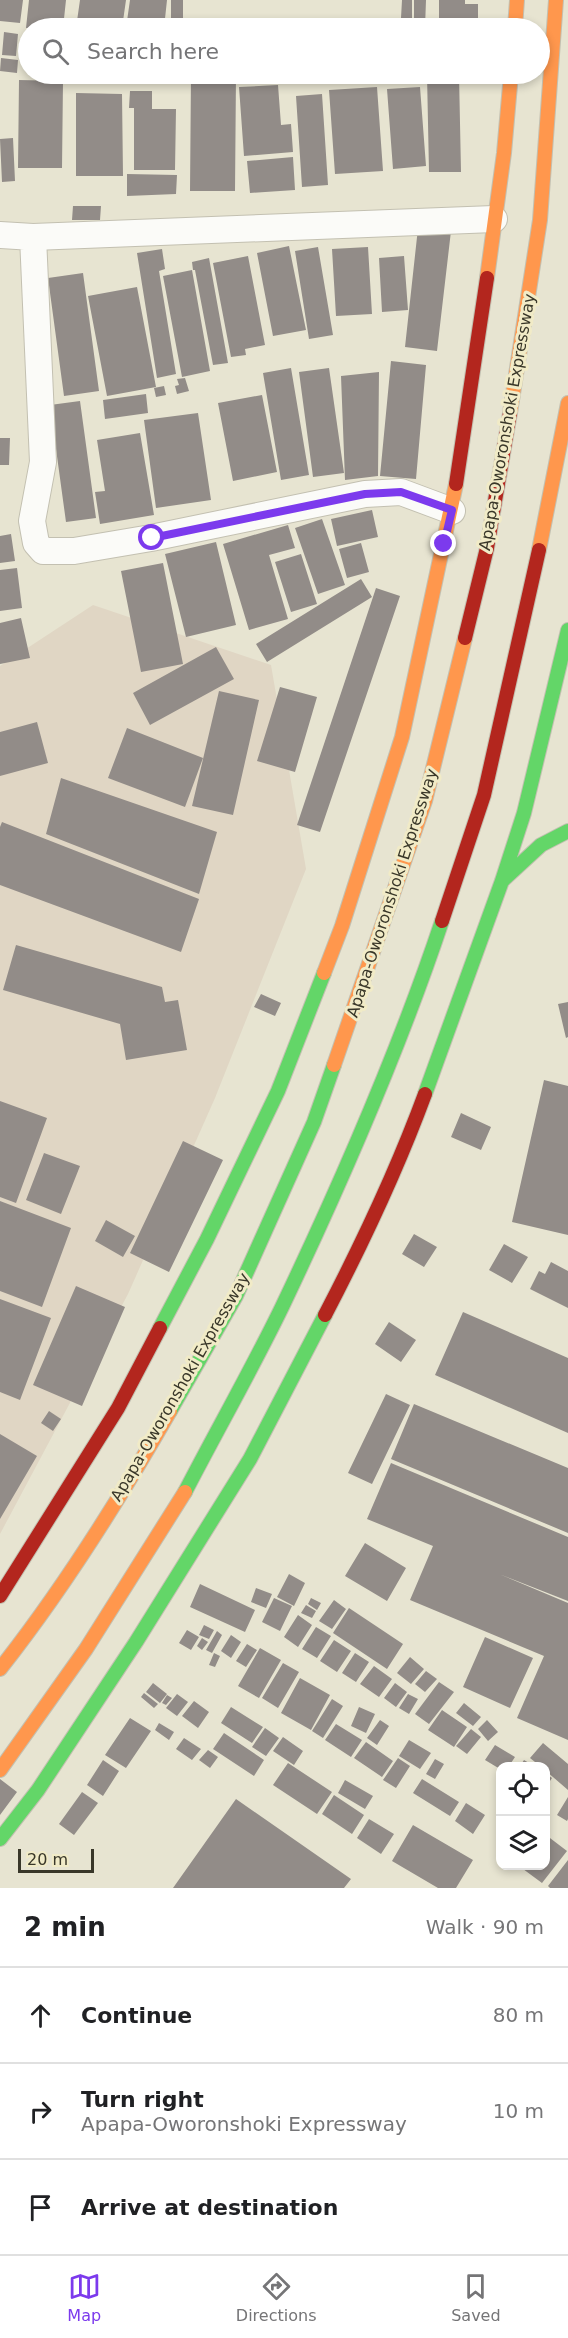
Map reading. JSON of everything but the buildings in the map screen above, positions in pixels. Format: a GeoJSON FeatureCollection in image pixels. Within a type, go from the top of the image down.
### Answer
{"type":"FeatureCollection","features":[{"type":"Feature","properties":{"kind":"main road"},"geometry":{"type":"LineString","coordinates":[[516,18],[517,0]]}},
{"type":"Feature","properties":{"kind":"main road","name":"Apapa-Oworonshoki Expressway"},"geometry":{"type":"LineString","coordinates":[[550,82],[556,0]]}},
{"type":"Feature","properties":{"kind":"main road"},"geometry":{"type":"LineString","coordinates":[[0,1596],[118,1408],[207,1239],[278,1091],[342,926],[402,737],[452,510],[477,356],[504,153],[510,84]]}},
{"type":"Feature","properties":{"kind":"main road","name":"Apapa-Oworonshoki Expressway"},"geometry":{"type":"LineString","coordinates":[[0,1669],[38,1621],[136,1470],[236,1296],[314,1122],[421,812],[487,548],[540,220],[550,84]]}},
{"type":"Feature","properties":{"kind":"main road"},"geometry":{"type":"LineString","coordinates":[[0,1770],[86,1649],[184,1494],[281,1308],[360,1138],[424,976],[484,795],[534,576],[568,403]]}},
{"type":"Feature","properties":{"kind":"main road"},"geometry":{"type":"LineString","coordinates":[[0,1839],[38,1790],[130,1652],[250,1459],[354,1259],[411,1132],[502,881],[524,813],[568,630]]}},
{"type":"Feature","properties":{"kind":"main road"},"geometry":{"type":"LineString","coordinates":[[502,881],[540,846],[568,831]]}},
{"type":"Feature","properties":{"kind":"street"},"geometry":{"type":"LineString","coordinates":[[0,235],[33,237],[494,219]]}},
{"type":"Feature","properties":{"kind":"street"},"geometry":{"type":"LineString","coordinates":[[33,237],[43,462],[32,521],[36,543],[43,551],[74,551],[152,538],[365,494],[401,492],[452,510]]}},
{"type":"Feature","properties":{"kind":"shaded area"},"geometry":{"type":"Polygon","coordinates":[[[93,605],[271,665],[306,869],[215,1098],[128,1294],[0,1534],[0,666],[93,605]]]}},
{"type":"Feature","properties":{"kind":"traffic: fast"},"geometry":{"type":"LineString","coordinates":[[425,1094],[502,881],[524,813],[568,630]]}},
{"type":"Feature","properties":{"kind":"traffic: fast"},"geometry":{"type":"LineString","coordinates":[[502,881],[541,845],[568,831]]}},
{"type":"Feature","properties":{"kind":"traffic: fast"},"geometry":{"type":"LineString","coordinates":[[185,1492],[271,1330],[326,1212],[388,1068],[442,921]]}},
{"type":"Feature","properties":{"kind":"traffic: fast"},"geometry":{"type":"LineString","coordinates":[[160,1328],[207,1239],[278,1091],[324,973]]}},
{"type":"Feature","properties":{"kind":"traffic: fast"},"geometry":{"type":"LineString","coordinates":[[170,1411],[236,1296],[314,1122],[334,1065]]}},
{"type":"Feature","properties":{"kind":"traffic: fast"},"geometry":{"type":"LineString","coordinates":[[0,1839],[38,1790],[136,1642],[250,1459],[325,1315]]}},
{"type":"Feature","properties":{"kind":"traffic: slow"},"geometry":{"type":"LineString","coordinates":[[516,18],[517,0]]}},
{"type":"Feature","properties":{"kind":"traffic: slow"},"geometry":{"type":"LineString","coordinates":[[550,82],[556,0]]}},
{"type":"Feature","properties":{"kind":"traffic: slow"},"geometry":{"type":"LineString","coordinates":[[487,278],[504,153],[510,84]]}},
{"type":"Feature","properties":{"kind":"traffic: slow"},"geometry":{"type":"LineString","coordinates":[[510,413],[540,220],[550,84]]}},
{"type":"Feature","properties":{"kind":"traffic: slow"},"geometry":{"type":"LineString","coordinates":[[539,550],[568,403]]}},
{"type":"Feature","properties":{"kind":"traffic: slow"},"geometry":{"type":"LineString","coordinates":[[324,973],[342,926],[402,737],[456,484]]}},
{"type":"Feature","properties":{"kind":"traffic: slow"},"geometry":{"type":"LineString","coordinates":[[334,1065],[425,801],[465,638]]}},
{"type":"Feature","properties":{"kind":"traffic: slow"},"geometry":{"type":"LineString","coordinates":[[0,1669],[90,1543],[170,1411]]}},
{"type":"Feature","properties":{"kind":"traffic: slow"},"geometry":{"type":"LineString","coordinates":[[0,1770],[86,1649],[185,1492]]}},
{"type":"Feature","properties":{"kind":"traffic: jam"},"geometry":{"type":"LineString","coordinates":[[456,484],[487,278]]}},
{"type":"Feature","properties":{"kind":"traffic: jam"},"geometry":{"type":"LineString","coordinates":[[465,638],[487,548],[510,413]]}},
{"type":"Feature","properties":{"kind":"traffic: jam"},"geometry":{"type":"LineString","coordinates":[[442,921],[484,795],[539,550]]}},
{"type":"Feature","properties":{"kind":"traffic: jam"},"geometry":{"type":"LineString","coordinates":[[325,1315],[403,1151],[425,1094]]}},
{"type":"Feature","properties":{"kind":"traffic: jam"},"geometry":{"type":"LineString","coordinates":[[0,1596],[118,1408],[160,1328]]}},
{"type":"Feature","properties":{"kind":"route"},"geometry":{"type":"LineString","coordinates":[[152,538],[365,494],[401,492],[452,510],[444,544]]}}]}
